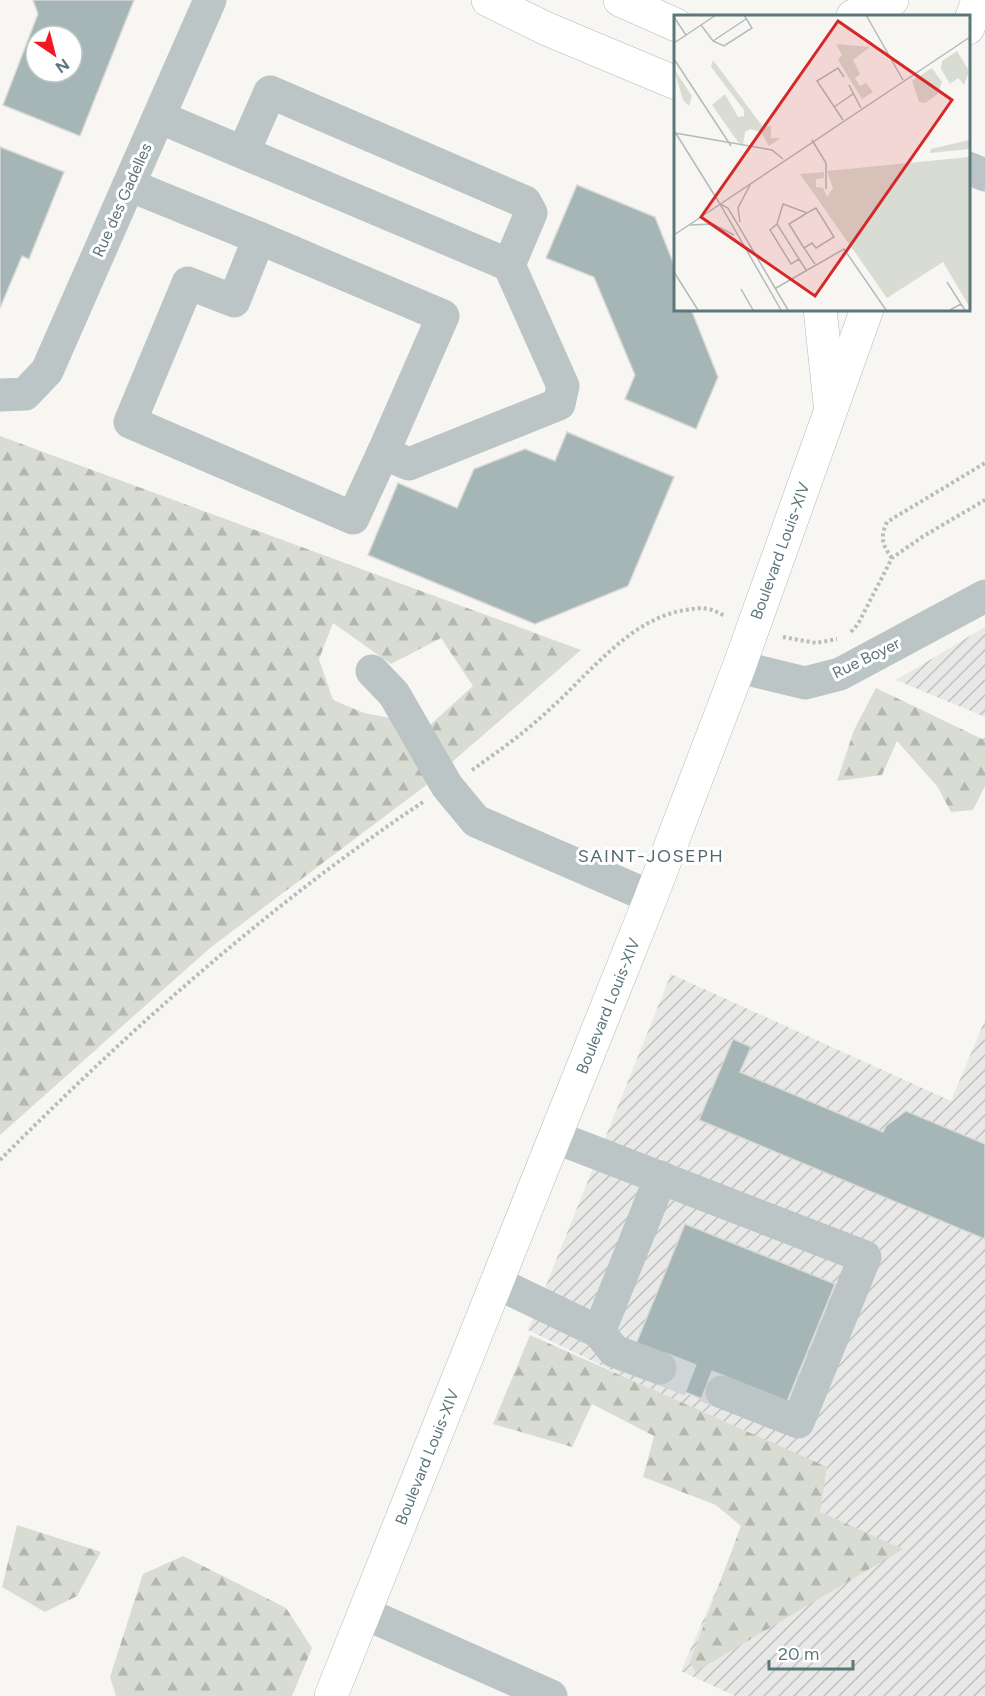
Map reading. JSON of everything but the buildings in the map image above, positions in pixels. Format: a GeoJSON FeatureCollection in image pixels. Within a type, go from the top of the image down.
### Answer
{"type":"FeatureCollection","features":[{"type":"Feature","properties":{"kind":"main road"},"geometry":{"type":"LineString","coordinates":[[488,0],[548,30],[674,82]]}},
{"type":"Feature","properties":{"kind":"main road"},"geometry":{"type":"LineString","coordinates":[[620,0],[674,24]]}},
{"type":"Feature","properties":{"kind":"main road"},"geometry":{"type":"LineString","coordinates":[[856,15],[892,0]]}},
{"type":"Feature","properties":{"kind":"main road"},"geometry":{"type":"LineString","coordinates":[[970,25],[978,0]]}},
{"type":"Feature","properties":{"kind":"main road"},"geometry":{"type":"LineString","coordinates":[[820,310],[831,410]]}},
{"type":"Feature","properties":{"kind":"main road","name":"Boulevard Louis-XIV"},"geometry":{"type":"LineString","coordinates":[[331,1696],[651,897],[739,667],[867,310]]}},
{"type":"Feature","properties":{"kind":"street","name":"Rue des Gadelles"},"geometry":{"type":"LineString","coordinates":[[12,394],[47,371],[210,0]]}},
{"type":"Feature","properties":{"kind":"street"},"geometry":{"type":"LineString","coordinates":[[244,151],[270,92],[525,202],[531,213],[509,265]]}},
{"type":"Feature","properties":{"kind":"street"},"geometry":{"type":"LineString","coordinates":[[159,117],[509,265],[563,386],[559,404],[410,464],[383,453]]}},
{"type":"Feature","properties":{"kind":"street"},"geometry":{"type":"LineString","coordinates":[[970,168],[985,175]]}},
{"type":"Feature","properties":{"kind":"street"},"geometry":{"type":"LineString","coordinates":[[129,185],[259,238],[443,316],[353,518],[130,422],[188,283],[234,301],[259,238]]}},
{"type":"Feature","properties":{"kind":"street","name":"Rue Boyer"},"geometry":{"type":"LineString","coordinates":[[739,667],[805,683],[840,674],[985,596]]}},
{"type":"Feature","properties":{"kind":"street"},"geometry":{"type":"LineString","coordinates":[[372,671],[394,694],[447,786],[476,821],[651,897]]}},
{"type":"Feature","properties":{"kind":"street"},"geometry":{"type":"LineString","coordinates":[[555,1137],[865,1257],[798,1422],[722,1392]]}},
{"type":"Feature","properties":{"kind":"street"},"geometry":{"type":"LineString","coordinates":[[599,1332],[661,1177]]}},
{"type":"Feature","properties":{"kind":"street"},"geometry":{"type":"LineString","coordinates":[[497,1283],[599,1332],[614,1351],[660,1368]]}},
{"type":"Feature","properties":{"kind":"street"},"geometry":{"type":"LineString","coordinates":[[364,1613],[551,1696]]}},
{"type":"Feature","properties":{"kind":"path"},"geometry":{"type":"LineString","coordinates":[[892,558],[884,547],[881,535],[887,522],[985,463]]}},
{"type":"Feature","properties":{"kind":"path"},"geometry":{"type":"LineString","coordinates":[[785,638],[807,642],[827,642],[842,638],[851,632],[858,624],[892,558],[922,537],[985,500]]}},
{"type":"Feature","properties":{"kind":"path"},"geometry":{"type":"LineString","coordinates":[[0,1160],[154,1012],[242,936],[387,826],[495,754],[541,717],[624,640],[651,621],[668,614],[703,608],[712,609],[721,614]]}},
{"type":"Feature","properties":{"kind":"shaded area"},"geometry":{"type":"Polygon","coordinates":[[[985,627],[985,717],[896,680],[985,627]]]}},
{"type":"Feature","properties":{"kind":"shaded area"},"geometry":{"type":"Polygon","coordinates":[[[671,974],[951,1101],[985,1020],[985,1696],[735,1696],[681,1671],[777,1450],[528,1330],[671,974]]]}},
{"type":"Feature","properties":{"kind":"green space"},"geometry":{"type":"Polygon","coordinates":[[[0,436],[581,650],[452,762],[430,725],[473,686],[441,638],[391,664],[333,623],[319,659],[333,700],[364,713],[395,719],[437,777],[210,948],[0,1135],[0,436]]]}},
{"type":"Feature","properties":{"kind":"green space"},"geometry":{"type":"Polygon","coordinates":[[[876,688],[982,739],[985,737],[985,786],[973,810],[951,812],[937,786],[897,741],[882,775],[837,781],[854,730],[876,688]]]}},
{"type":"Feature","properties":{"kind":"green space"},"geometry":{"type":"Polygon","coordinates":[[[530,1335],[827,1467],[820,1512],[903,1549],[695,1672],[690,1662],[741,1526],[716,1505],[643,1477],[654,1436],[592,1404],[572,1447],[493,1424],[530,1335]]]}},
{"type":"Feature","properties":{"kind":"green space"},"geometry":{"type":"Polygon","coordinates":[[[17,1525],[101,1552],[77,1596],[45,1612],[2,1587],[17,1525]]]}},
{"type":"Feature","properties":{"kind":"green space"},"geometry":{"type":"Polygon","coordinates":[[[183,1556],[286,1608],[312,1648],[292,1696],[116,1696],[110,1677],[143,1574],[183,1556]]]}},
{"type":"Feature","properties":{"kind":"tunnel"},"geometry":{"type":"LineString","coordinates":[[660,1368],[722,1392]]}},
{"type":"Feature","properties":{"kind":"district","name":"SAINT-JOSEPH"},"geometry":{"type":"Point","coordinates":[651,856]}}]}
